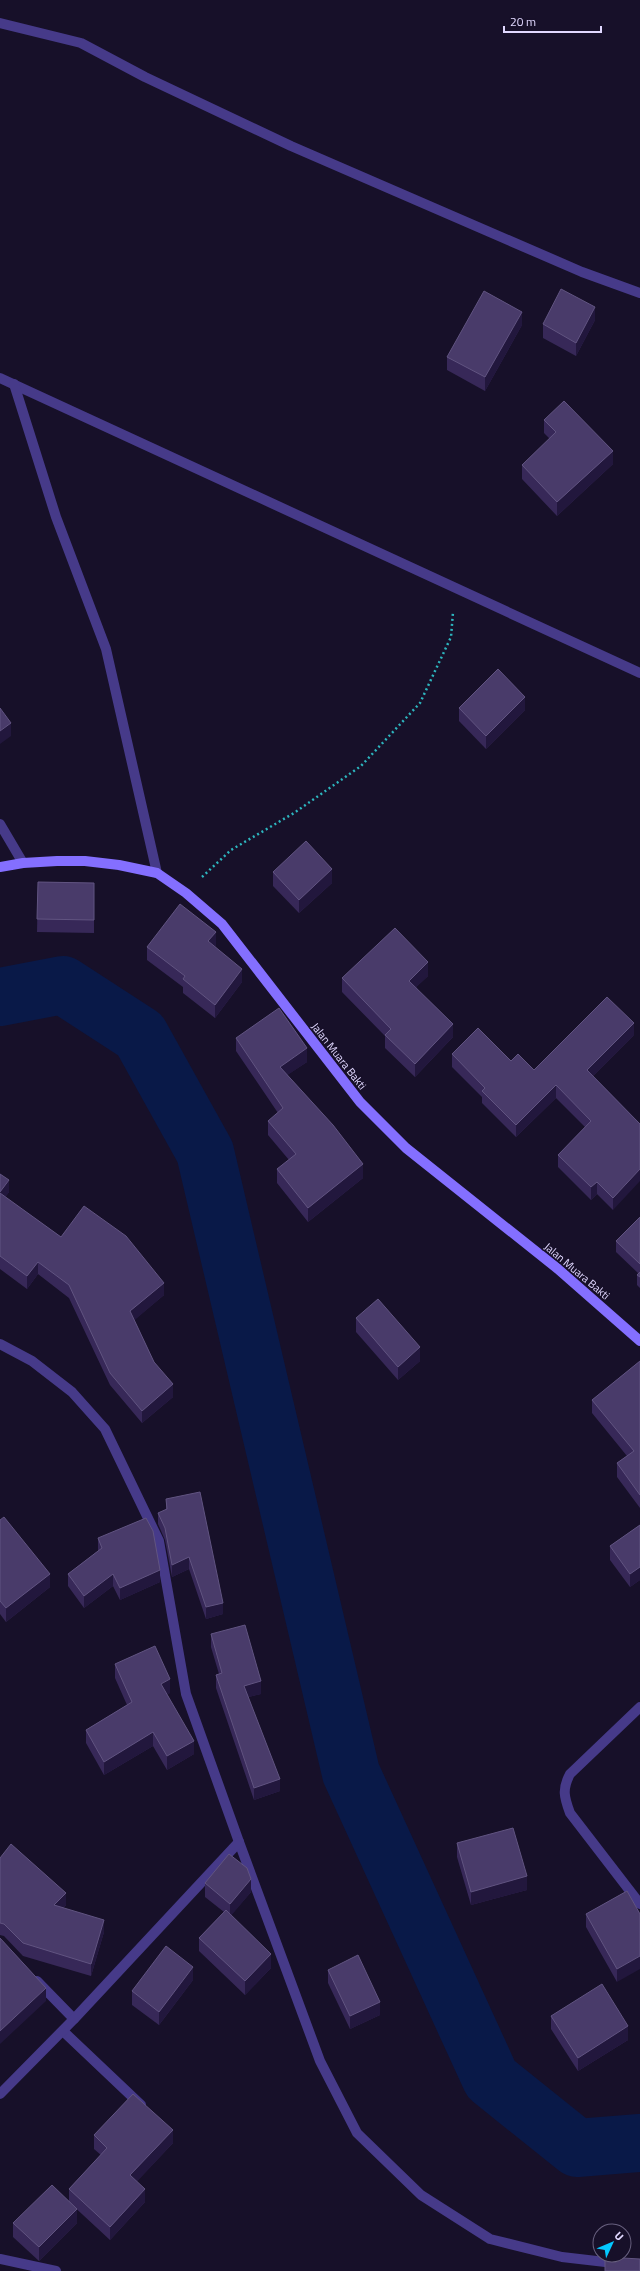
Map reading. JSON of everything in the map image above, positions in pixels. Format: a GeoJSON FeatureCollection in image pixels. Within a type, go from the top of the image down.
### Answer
{"type":"FeatureCollection","features":[{"type":"Feature","properties":{"kind":"street"},"geometry":{"type":"LineString","coordinates":[[0,23],[81,43],[145,77],[291,146],[582,272],[640,293]]}},
{"type":"Feature","properties":{"kind":"street"},"geometry":{"type":"LineString","coordinates":[[0,378],[640,673]]}},
{"type":"Feature","properties":{"kind":"street"},"geometry":{"type":"LineString","coordinates":[[14,384],[56,517],[106,649],[157,873]]}},
{"type":"Feature","properties":{"kind":"street"},"geometry":{"type":"LineString","coordinates":[[0,824],[23,863]]}},
{"type":"Feature","properties":{"kind":"street","name":"Jalan Muara Bakti"},"geometry":{"type":"LineString","coordinates":[[0,867],[23,863],[85,861],[157,873],[186,893],[222,924],[360,1102],[406,1148],[558,1269],[640,1341]]}},
{"type":"Feature","properties":{"kind":"street"},"geometry":{"type":"LineString","coordinates":[[0,1344],[32,1361],[72,1392],[105,1429],[158,1541],[186,1694],[238,1842],[320,2061],[358,2133],[421,2195],[490,2239],[562,2257],[640,2266]]}},
{"type":"Feature","properties":{"kind":"street"},"geometry":{"type":"LineString","coordinates":[[640,1707],[570,1774],[565,1784],[564,1796],[570,1813],[640,1904]]}},
{"type":"Feature","properties":{"kind":"street"},"geometry":{"type":"LineString","coordinates":[[0,2094],[63,2031],[238,1842]]}},
{"type":"Feature","properties":{"kind":"street"},"geometry":{"type":"LineString","coordinates":[[32,1976],[74,2019]]}},
{"type":"Feature","properties":{"kind":"street"},"geometry":{"type":"LineString","coordinates":[[63,2031],[149,2113]]}},
{"type":"Feature","properties":{"kind":"street"},"geometry":{"type":"LineString","coordinates":[[0,2259],[56,2271]]}},
{"type":"Feature","properties":{"kind":"path"},"geometry":{"type":"LineString","coordinates":[[186,893],[231,850],[294,813],[361,766],[420,703],[451,637],[455,588]]}},
{"type":"Feature","properties":{"kind":"building"},"geometry":{"type":"Polygon","coordinates":[[[561,289],[595,307],[576,343],[543,324],[561,289]]]}},
{"type":"Feature","properties":{"kind":"building"},"geometry":{"type":"Polygon","coordinates":[[[484,291],[522,312],[485,377],[447,357],[484,291]]]}},
{"type":"Feature","properties":{"kind":"building"},"geometry":{"type":"Polygon","coordinates":[[[564,401],[613,451],[557,502],[522,465],[556,432],[544,420],[564,401]]]}},
{"type":"Feature","properties":{"kind":"building"},"geometry":{"type":"Polygon","coordinates":[[[498,669],[525,697],[486,736],[459,708],[498,669]]]}},
{"type":"Feature","properties":{"kind":"building"},"geometry":{"type":"Polygon","coordinates":[[[0,708],[11,723],[0,731],[0,708]]]}},
{"type":"Feature","properties":{"kind":"building"},"geometry":{"type":"Polygon","coordinates":[[[306,841],[332,869],[299,900],[273,872],[306,841]]]}},
{"type":"Feature","properties":{"kind":"building"},"geometry":{"type":"Polygon","coordinates":[[[38,882],[94,883],[94,920],[37,919],[38,882]]]}},
{"type":"Feature","properties":{"kind":"building"},"geometry":{"type":"Polygon","coordinates":[[[180,904],[216,932],[208,941],[242,969],[215,1005],[183,979],[185,976],[147,947],[180,904]]]}},
{"type":"Feature","properties":{"kind":"building"},"geometry":{"type":"Polygon","coordinates":[[[395,928],[428,962],[409,981],[453,1024],[415,1064],[385,1035],[391,1029],[342,978],[395,928]]]}},
{"type":"Feature","properties":{"kind":"building"},"geometry":{"type":"Polygon","coordinates":[[[607,997],[634,1023],[587,1070],[640,1124],[640,1169],[613,1198],[597,1182],[591,1187],[558,1155],[591,1121],[556,1085],[516,1125],[482,1091],[485,1088],[452,1054],[478,1028],[511,1061],[518,1054],[534,1070],[607,997]]]}},
{"type":"Feature","properties":{"kind":"building"},"geometry":{"type":"Polygon","coordinates":[[[279,1008],[307,1048],[280,1067],[333,1125],[363,1164],[308,1208],[277,1169],[296,1154],[268,1121],[283,1108],[236,1038],[279,1008]]]}},
{"type":"Feature","properties":{"kind":"building"},"geometry":{"type":"Polygon","coordinates":[[[0,1174],[9,1180],[0,1192],[0,1174]]]}},
{"type":"Feature","properties":{"kind":"building"},"geometry":{"type":"Polygon","coordinates":[[[0,1193],[61,1237],[84,1206],[126,1236],[164,1283],[130,1311],[154,1362],[173,1384],[142,1411],[110,1373],[69,1285],[38,1262],[27,1276],[0,1256],[0,1193]]]}},
{"type":"Feature","properties":{"kind":"building"},"geometry":{"type":"Polygon","coordinates":[[[640,1217],[640,1264],[616,1241],[640,1217]]]}},
{"type":"Feature","properties":{"kind":"building"},"geometry":{"type":"Polygon","coordinates":[[[378,1299],[420,1347],[398,1367],[356,1318],[378,1299]]]}},
{"type":"Feature","properties":{"kind":"building"},"geometry":{"type":"Polygon","coordinates":[[[640,1361],[640,1495],[617,1463],[634,1451],[592,1400],[640,1361]]]}},
{"type":"Feature","properties":{"kind":"building"},"geometry":{"type":"Polygon","coordinates":[[[200,1492],[223,1603],[206,1607],[189,1557],[172,1565],[165,1528],[158,1513],[167,1509],[166,1499],[200,1492]]]}},
{"type":"Feature","properties":{"kind":"building"},"geometry":{"type":"Polygon","coordinates":[[[4,1517],[50,1574],[6,1608],[0,1601],[0,1520],[4,1517]]]}},
{"type":"Feature","properties":{"kind":"building"},"geometry":{"type":"Polygon","coordinates":[[[146,1518],[153,1531],[160,1570],[120,1588],[113,1574],[84,1596],[68,1574],[102,1548],[98,1538],[146,1518]]]}},
{"type":"Feature","properties":{"kind":"building"},"geometry":{"type":"Polygon","coordinates":[[[640,1525],[640,1567],[630,1574],[610,1546],[640,1525]]]}},
{"type":"Feature","properties":{"kind":"building"},"geometry":{"type":"Polygon","coordinates":[[[245,1625],[261,1681],[244,1686],[280,1779],[254,1788],[216,1675],[222,1673],[211,1634],[245,1625]]]}},
{"type":"Feature","properties":{"kind":"building"},"geometry":{"type":"Polygon","coordinates":[[[155,1646],[170,1679],[161,1684],[194,1741],[167,1756],[153,1732],[104,1762],[86,1730],[132,1702],[115,1664],[155,1646]]]}},
{"type":"Feature","properties":{"kind":"building"},"geometry":{"type":"Polygon","coordinates":[[[513,1828],[527,1876],[471,1892],[457,1843],[513,1828]]]}},
{"type":"Feature","properties":{"kind":"building"},"geometry":{"type":"Polygon","coordinates":[[[11,1844],[66,1893],[54,1905],[104,1920],[91,1964],[23,1943],[4,1924],[0,1923],[0,1858],[11,1844]]]}},
{"type":"Feature","properties":{"kind":"building"},"geometry":{"type":"Polygon","coordinates":[[[229,1854],[247,1868],[251,1879],[230,1904],[205,1883],[229,1854]]]}},
{"type":"Feature","properties":{"kind":"building"},"geometry":{"type":"Polygon","coordinates":[[[627,1891],[640,1914],[640,1956],[617,1969],[586,1914],[627,1891]]]}},
{"type":"Feature","properties":{"kind":"building"},"geometry":{"type":"Polygon","coordinates":[[[226,1910],[271,1954],[245,1981],[199,1938],[226,1910]]]}},
{"type":"Feature","properties":{"kind":"building"},"geometry":{"type":"Polygon","coordinates":[[[0,1938],[46,1988],[0,2031],[0,1938]]]}},
{"type":"Feature","properties":{"kind":"building"},"geometry":{"type":"Polygon","coordinates":[[[166,1946],[193,1967],[159,2012],[132,1991],[166,1946]]]}},
{"type":"Feature","properties":{"kind":"building"},"geometry":{"type":"Polygon","coordinates":[[[358,1955],[380,2002],[350,2016],[328,1970],[358,1955]]]}},
{"type":"Feature","properties":{"kind":"building"},"geometry":{"type":"Polygon","coordinates":[[[602,1984],[628,2026],[578,2058],[551,2016],[602,1984]]]}},
{"type":"Feature","properties":{"kind":"building"},"geometry":{"type":"Polygon","coordinates":[[[133,2094],[173,2130],[130,2175],[145,2189],[110,2227],[69,2189],[107,2148],[94,2135],[133,2094]]]}},
{"type":"Feature","properties":{"kind":"building"},"geometry":{"type":"Polygon","coordinates":[[[52,2185],[77,2209],[39,2247],[13,2223],[52,2185]]]}},
{"type":"Feature","properties":{"kind":"building"},"geometry":{"type":"Polygon","coordinates":[[[632,2259],[640,2259],[640,2271],[605,2271],[605,2263],[632,2263],[632,2259]]]}},
{"type":"Feature","properties":{"kind":"waterway"},"geometry":{"type":"LineString","coordinates":[[0,997],[63,985],[140,1035],[205,1152],[351,1773],[491,2079],[577,2148],[640,2143]]}}]}
